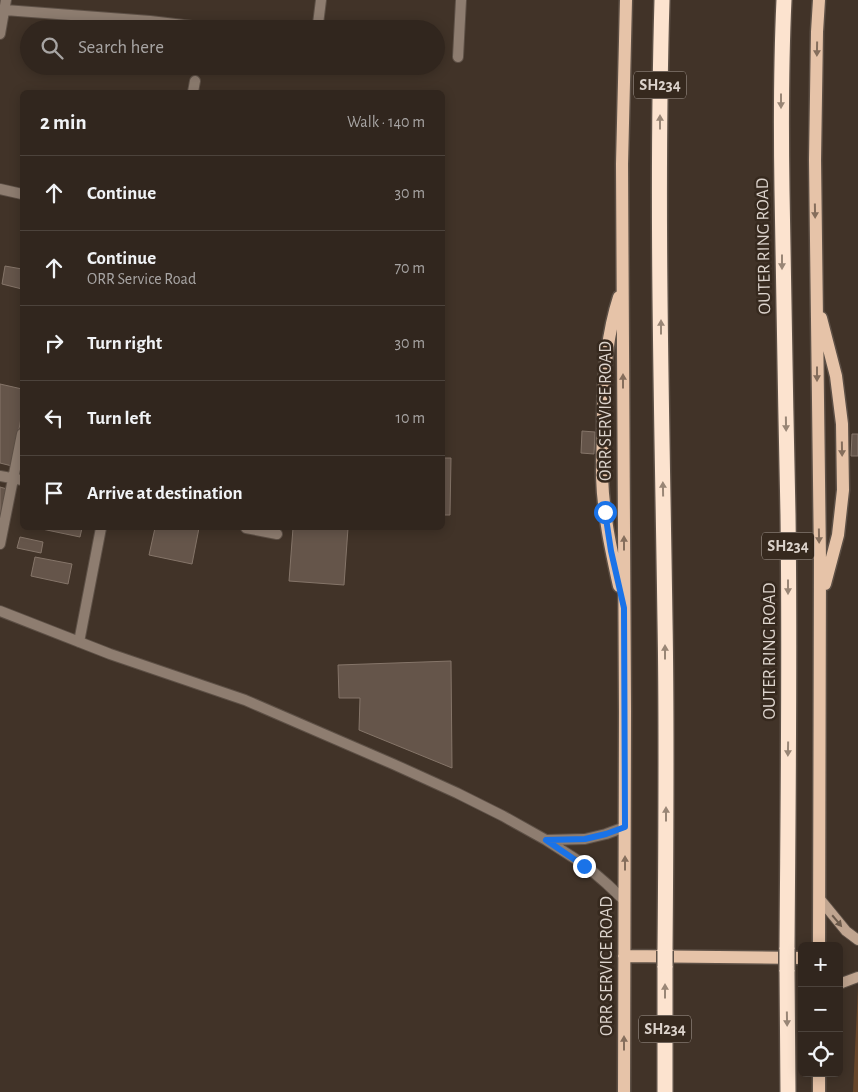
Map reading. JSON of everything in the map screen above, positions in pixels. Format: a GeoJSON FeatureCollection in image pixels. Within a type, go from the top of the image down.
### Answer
{"type":"FeatureCollection","features":[{"type":"Feature","properties":{"kind":"highway","name":"SH234"},"geometry":{"type":"LineString","coordinates":[[662,0],[660,109],[661,377],[666,744],[666,1092]]}},
{"type":"Feature","properties":{"kind":"highway","name":"OUTER RING ROAD"},"geometry":{"type":"LineString","coordinates":[[784,0],[782,50],[782,287],[788,517],[788,1092]]}},
{"type":"Feature","properties":{"kind":"main road","name":"ORR SERVICE ROAD"},"geometry":{"type":"LineString","coordinates":[[624,1092],[625,827],[622,132],[626,0]]}},
{"type":"Feature","properties":{"kind":"main road"},"geometry":{"type":"LineString","coordinates":[[819,0],[816,52],[815,160],[820,560],[819,942]]}},
{"type":"Feature","properties":{"kind":"main road"},"geometry":{"type":"LineString","coordinates":[[623,284],[613,317],[604,382],[602,477],[611,551],[624,608]]}},
{"type":"Feature","properties":{"kind":"main road"},"geometry":{"type":"LineString","coordinates":[[816,298],[836,376],[842,424],[843,490],[838,535],[819,603]]}},
{"type":"Feature","properties":{"kind":"main road"},"geometry":{"type":"LineString","coordinates":[[624,956],[798,958]]}},
{"type":"Feature","properties":{"kind":"main road"},"geometry":{"type":"LineString","coordinates":[[819,1077],[819,1092]]}},
{"type":"Feature","properties":{"kind":"street"},"geometry":{"type":"LineString","coordinates":[[318,20],[321,0]]}},
{"type":"Feature","properties":{"kind":"street"},"geometry":{"type":"LineString","coordinates":[[458,57],[461,0]]}},
{"type":"Feature","properties":{"kind":"street"},"geometry":{"type":"LineString","coordinates":[[0,34],[6,5],[141,20]]}},
{"type":"Feature","properties":{"kind":"street"},"geometry":{"type":"LineString","coordinates":[[193,90],[195,81]]}},
{"type":"Feature","properties":{"kind":"street"},"geometry":{"type":"LineString","coordinates":[[0,189],[20,194]]}},
{"type":"Feature","properties":{"kind":"street"},"geometry":{"type":"LineString","coordinates":[[0,544],[18,479],[20,456]]}},
{"type":"Feature","properties":{"kind":"street"},"geometry":{"type":"LineString","coordinates":[[0,476],[18,479]]}},
{"type":"Feature","properties":{"kind":"street"},"geometry":{"type":"LineString","coordinates":[[79,642],[101,530]]}},
{"type":"Feature","properties":{"kind":"street"},"geometry":{"type":"LineString","coordinates":[[256,530],[277,534]]}},
{"type":"Feature","properties":{"kind":"street"},"geometry":{"type":"LineString","coordinates":[[0,611],[117,656],[245,700],[457,792],[546,840],[584,866],[625,901]]}},
{"type":"Feature","properties":{"kind":"street"},"geometry":{"type":"LineString","coordinates":[[546,840],[585,839],[625,827]]}},
{"type":"Feature","properties":{"kind":"street"},"geometry":{"type":"LineString","coordinates":[[819,898],[846,931],[858,940]]}},
{"type":"Feature","properties":{"kind":"street"},"geometry":{"type":"LineString","coordinates":[[843,983],[858,977]]}},
{"type":"Feature","properties":{"kind":"shaded area"},"geometry":{"type":"Polygon","coordinates":[[[858,987],[858,1092],[853,1092],[858,987]]]}},
{"type":"Feature","properties":{"kind":"building"},"geometry":{"type":"Polygon","coordinates":[[[5,266],[20,269],[20,288],[2,284],[5,266]]]}},
{"type":"Feature","properties":{"kind":"building"},"geometry":{"type":"Polygon","coordinates":[[[0,384],[20,389],[20,424],[12,466],[0,463],[0,384]]]}},
{"type":"Feature","properties":{"kind":"building"},"geometry":{"type":"Polygon","coordinates":[[[582,431],[595,432],[594,454],[581,453],[582,431]]]}},
{"type":"Feature","properties":{"kind":"building"},"geometry":{"type":"Polygon","coordinates":[[[852,434],[858,434],[858,456],[851,456],[852,434]]]}},
{"type":"Feature","properties":{"kind":"building"},"geometry":{"type":"Polygon","coordinates":[[[445,458],[451,458],[450,515],[445,515],[445,458]]]}},
{"type":"Feature","properties":{"kind":"building"},"geometry":{"type":"Polygon","coordinates":[[[0,487],[7,489],[0,522],[0,487]]]}},
{"type":"Feature","properties":{"kind":"building"},"geometry":{"type":"Polygon","coordinates":[[[47,530],[82,530],[80,537],[47,530]]]}},
{"type":"Feature","properties":{"kind":"building"},"geometry":{"type":"Polygon","coordinates":[[[155,530],[199,530],[192,564],[149,555],[155,530]]]}},
{"type":"Feature","properties":{"kind":"building"},"geometry":{"type":"Polygon","coordinates":[[[293,530],[348,530],[344,585],[289,581],[293,530]]]}},
{"type":"Feature","properties":{"kind":"building"},"geometry":{"type":"Polygon","coordinates":[[[20,537],[43,542],[41,553],[17,548],[20,537]]]}},
{"type":"Feature","properties":{"kind":"building"},"geometry":{"type":"Polygon","coordinates":[[[35,557],[72,564],[68,584],[31,576],[35,557]]]}},
{"type":"Feature","properties":{"kind":"building"},"geometry":{"type":"Polygon","coordinates":[[[451,661],[452,768],[359,730],[360,698],[339,698],[338,665],[451,661]]]}},
{"type":"Feature","properties":{"kind":"route"},"geometry":{"type":"LineString","coordinates":[[584,866],[546,840],[585,839],[625,827],[624,608],[611,551],[605,512]]}}]}
